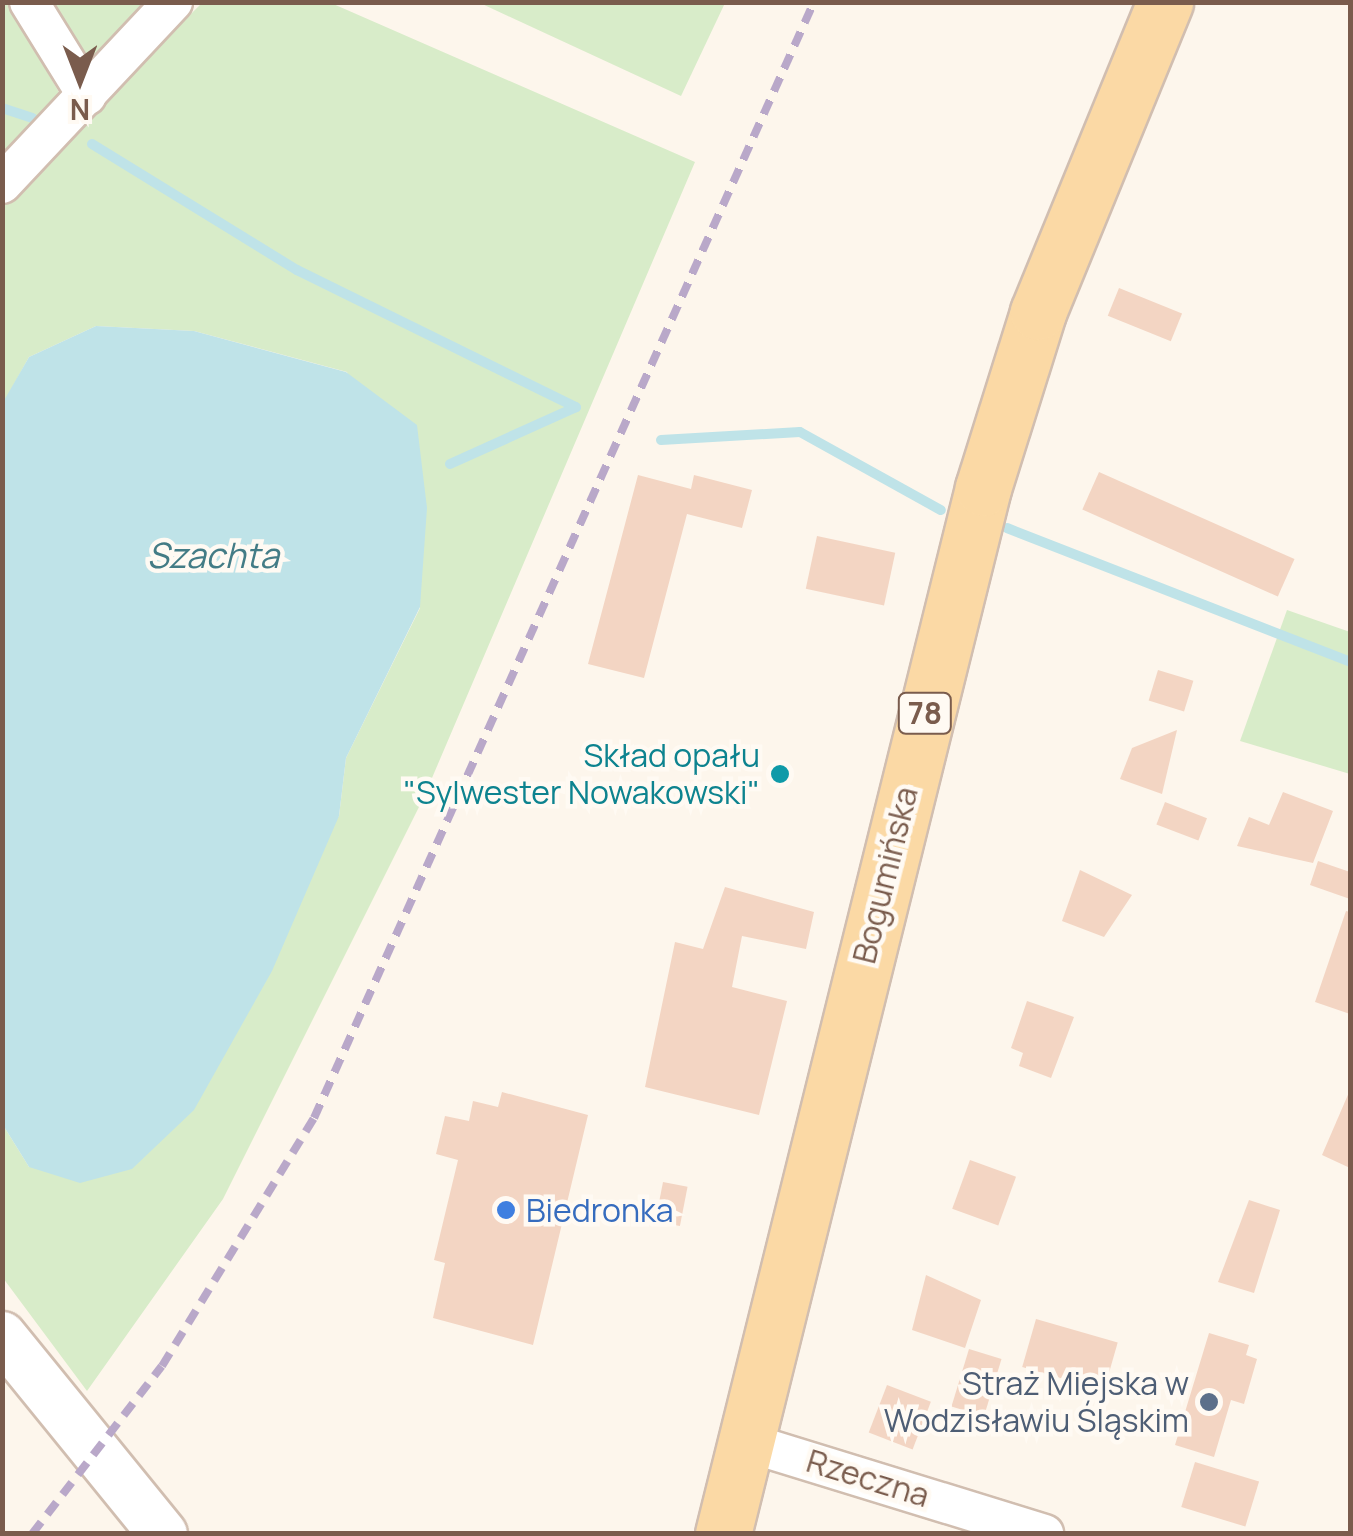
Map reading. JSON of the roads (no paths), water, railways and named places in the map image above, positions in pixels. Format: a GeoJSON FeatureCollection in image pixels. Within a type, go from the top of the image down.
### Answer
{"type":"FeatureCollection","features":[{"type":"Feature","properties":{"kind":"main road","name":"Bogumińska"},"geometry":{"type":"LineString","coordinates":[[723,1534],[749,1443],[983,488],[1038,312],[1165,2]]}},
{"type":"Feature","properties":{"kind":"street"},"geometry":{"type":"LineString","coordinates":[[30,2],[87,96]]}},
{"type":"Feature","properties":{"kind":"street"},"geometry":{"type":"LineString","coordinates":[[2,184],[173,2]]}},
{"type":"Feature","properties":{"kind":"street"},"geometry":{"type":"LineString","coordinates":[[2,1336],[163,1534]]}},
{"type":"Feature","properties":{"kind":"street","name":"Rzeczna"},"geometry":{"type":"LineString","coordinates":[[749,1443],[1044,1534]]}},
{"type":"Feature","properties":{"kind":"water","name":"Szachta"},"geometry":{"type":"Polygon","coordinates":[[[96,326],[194,331],[346,372],[417,425],[427,508],[420,607],[346,758],[339,816],[272,971],[194,1110],[132,1169],[80,1183],[29,1167],[3,1125],[2,404],[29,357],[96,326]]]}},
{"type":"Feature","properties":{"kind":"waterway"},"geometry":{"type":"LineString","coordinates":[[2,108],[32,118]]}},
{"type":"Feature","properties":{"kind":"waterway"},"geometry":{"type":"LineString","coordinates":[[92,144],[297,270],[576,407]]}},
{"type":"Feature","properties":{"kind":"waterway"},"geometry":{"type":"LineString","coordinates":[[450,464],[576,407]]}},
{"type":"Feature","properties":{"kind":"waterway"},"geometry":{"type":"LineString","coordinates":[[661,440],[800,432],[941,510]]}},
{"type":"Feature","properties":{"kind":"waterway"},"geometry":{"type":"LineString","coordinates":[[1007,528],[1350,662]]}},
{"type":"Feature","properties":{"kind":"railway"},"geometry":{"type":"LineString","coordinates":[[32,1534],[162,1366],[314,1118],[814,2]]}},
{"type":"Feature","properties":{"kind":"place","name":"Skład opału \"Sylwester Nowakowski\""},"geometry":{"type":"Point","coordinates":[780,774]}},
{"type":"Feature","properties":{"kind":"place","name":"Biedronka"},"geometry":{"type":"Point","coordinates":[506,1210]}},
{"type":"Feature","properties":{"kind":"place","name":"Straż Miejska w Wodzisławiu Śląskim"},"geometry":{"type":"Point","coordinates":[1209,1402]}}]}
